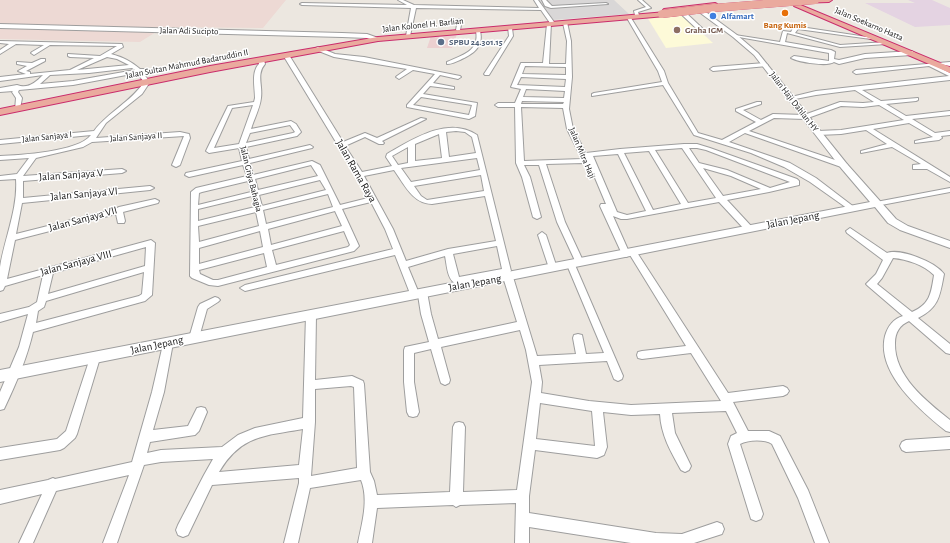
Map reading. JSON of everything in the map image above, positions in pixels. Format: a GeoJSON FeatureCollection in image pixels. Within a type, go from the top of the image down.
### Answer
{"type":"FeatureCollection","features":[{"type":"Feature","properties":{"kind":"highway"},"geometry":{"type":"LineString","coordinates":[[660,13],[815,0]]}},
{"type":"Feature","properties":{"kind":"highway"},"geometry":{"type":"LineString","coordinates":[[819,11],[816,5],[822,0]]}},
{"type":"Feature","properties":{"kind":"highway"},"geometry":{"type":"LineString","coordinates":[[660,13],[829,0]]}},
{"type":"Feature","properties":{"kind":"highway"},"geometry":{"type":"LineString","coordinates":[[660,13],[682,13],[765,2]]}},
{"type":"Feature","properties":{"kind":"highway"},"geometry":{"type":"LineString","coordinates":[[660,13],[699,6],[790,2]]}},
{"type":"Feature","properties":{"kind":"highway","name":"Jalan Soekarno Hatta"},"geometry":{"type":"LineString","coordinates":[[790,2],[819,11],[938,64]]}},
{"type":"Feature","properties":{"kind":"highway","name":"Jalan Soekarno Hatta"},"geometry":{"type":"LineString","coordinates":[[790,2],[950,69]]}},
{"type":"Feature","properties":{"kind":"highway","name":"Jalan Kolonel H. Barlian"},"geometry":{"type":"LineString","coordinates":[[378,38],[510,28],[643,12],[660,13]]}},
{"type":"Feature","properties":{"kind":"highway","name":"Jalan Kolonel H. Barlian"},"geometry":{"type":"LineString","coordinates":[[426,34],[458,30],[629,18],[660,13]]}},
{"type":"Feature","properties":{"kind":"highway","name":"Jalan Sultan Mahmud Badaruddin II"},"geometry":{"type":"LineString","coordinates":[[0,112],[147,82],[258,63],[286,55],[378,38]]}},
{"type":"Feature","properties":{"kind":"street"},"geometry":{"type":"LineString","coordinates":[[307,0],[302,5],[542,9]]}},
{"type":"Feature","properties":{"kind":"street"},"geometry":{"type":"LineString","coordinates":[[324,6],[329,0]]}},
{"type":"Feature","properties":{"kind":"street"},"geometry":{"type":"LineString","coordinates":[[352,6],[355,0]]}},
{"type":"Feature","properties":{"kind":"street"},"geometry":{"type":"LineString","coordinates":[[400,0],[413,6]]}},
{"type":"Feature","properties":{"kind":"street"},"geometry":{"type":"LineString","coordinates":[[493,0],[494,8]]}},
{"type":"Feature","properties":{"kind":"street"},"geometry":{"type":"LineString","coordinates":[[536,0],[551,23],[546,65]]}},
{"type":"Feature","properties":{"kind":"street"},"geometry":{"type":"LineString","coordinates":[[544,0],[547,5],[551,6],[606,4]]}},
{"type":"Feature","properties":{"kind":"street"},"geometry":{"type":"LineString","coordinates":[[576,0],[580,5]]}},
{"type":"Feature","properties":{"kind":"street"},"geometry":{"type":"LineString","coordinates":[[640,0],[649,7],[643,12]]}},
{"type":"Feature","properties":{"kind":"street"},"geometry":{"type":"LineString","coordinates":[[408,35],[414,10],[413,6]]}},
{"type":"Feature","properties":{"kind":"street","name":"Jalan Haji Dahlan HY"},"geometry":{"type":"LineString","coordinates":[[701,11],[735,36],[756,54],[844,166],[892,221],[904,228],[950,245]]}},
{"type":"Feature","properties":{"kind":"street"},"geometry":{"type":"LineString","coordinates":[[682,13],[700,29]]}},
{"type":"Feature","properties":{"kind":"street"},"geometry":{"type":"LineString","coordinates":[[629,18],[660,71],[665,83],[696,134],[753,152],[802,172],[851,209]]}},
{"type":"Feature","properties":{"kind":"street"},"geometry":{"type":"LineString","coordinates":[[458,30],[460,20]]}},
{"type":"Feature","properties":{"kind":"street","name":"Jalan Mitra Haji"},"geometry":{"type":"LineString","coordinates":[[565,23],[569,42],[569,77],[566,103],[570,129],[586,161],[614,230],[728,402],[745,436]]}},
{"type":"Feature","properties":{"kind":"street","name":"Jalan Adi Sucipto"},"geometry":{"type":"LineString","coordinates":[[0,26],[342,34],[378,38]]}},
{"type":"Feature","properties":{"kind":"street"},"geometry":{"type":"LineString","coordinates":[[794,33],[796,27],[878,39]]}},
{"type":"Feature","properties":{"kind":"street"},"geometry":{"type":"LineString","coordinates":[[487,74],[511,36],[510,28]]}},
{"type":"Feature","properties":{"kind":"street"},"geometry":{"type":"LineString","coordinates":[[449,63],[471,52],[477,47],[480,38],[478,31]]}},
{"type":"Feature","properties":{"kind":"street"},"geometry":{"type":"LineString","coordinates":[[820,40],[823,31]]}},
{"type":"Feature","properties":{"kind":"street"},"geometry":{"type":"LineString","coordinates":[[782,43],[786,32],[840,46],[887,43]]}},
{"type":"Feature","properties":{"kind":"street"},"geometry":{"type":"LineString","coordinates":[[852,35],[853,46]]}},
{"type":"Feature","properties":{"kind":"street"},"geometry":{"type":"LineString","coordinates":[[735,36],[829,51],[832,52],[832,60]]}},
{"type":"Feature","properties":{"kind":"street"},"geometry":{"type":"LineString","coordinates":[[0,42],[121,45],[114,51],[67,72]]}},
{"type":"Feature","properties":{"kind":"street"},"geometry":{"type":"LineString","coordinates":[[0,52],[15,42]]}},
{"type":"Feature","properties":{"kind":"street"},"geometry":{"type":"LineString","coordinates":[[34,53],[38,49],[50,43]]}},
{"type":"Feature","properties":{"kind":"street"},"geometry":{"type":"LineString","coordinates":[[38,49],[114,51]]}},
{"type":"Feature","properties":{"kind":"street"},"geometry":{"type":"LineString","coordinates":[[318,49],[330,54],[458,77]]}},
{"type":"Feature","properties":{"kind":"street"},"geometry":{"type":"LineString","coordinates":[[805,54],[839,62],[865,56],[915,55]]}},
{"type":"Feature","properties":{"kind":"street"},"geometry":{"type":"LineString","coordinates":[[0,158],[34,156],[81,146],[93,136],[104,122],[140,93],[147,82],[135,66],[118,57],[70,55]]}},
{"type":"Feature","properties":{"kind":"street","name":"Jalan Rama Raya"},"geometry":{"type":"LineString","coordinates":[[286,55],[322,112],[340,145],[361,176],[389,229],[426,314],[445,380]]}},
{"type":"Feature","properties":{"kind":"street"},"geometry":{"type":"LineString","coordinates":[[899,58],[915,55]]}},
{"type":"Feature","properties":{"kind":"street"},"geometry":{"type":"LineString","coordinates":[[26,58],[20,64],[33,65]]}},
{"type":"Feature","properties":{"kind":"street"},"geometry":{"type":"LineString","coordinates":[[794,58],[824,64],[830,63],[832,60]]}},
{"type":"Feature","properties":{"kind":"street"},"geometry":{"type":"LineString","coordinates":[[38,74],[21,72],[43,60]]}},
{"type":"Feature","properties":{"kind":"street","name":"Jalan Griya Bahagia"},"geometry":{"type":"LineString","coordinates":[[258,63],[258,98],[242,146],[259,209],[272,268]]}},
{"type":"Feature","properties":{"kind":"street"},"geometry":{"type":"LineString","coordinates":[[567,89],[514,87],[523,64],[569,66]]}},
{"type":"Feature","properties":{"kind":"street"},"geometry":{"type":"LineString","coordinates":[[909,65],[906,64],[938,64],[950,75]]}},
{"type":"Feature","properties":{"kind":"street"},"geometry":{"type":"LineString","coordinates":[[856,72],[938,64]]}},
{"type":"Feature","properties":{"kind":"street"},"geometry":{"type":"LineString","coordinates":[[713,69],[765,65]]}},
{"type":"Feature","properties":{"kind":"street"},"geometry":{"type":"LineString","coordinates":[[0,80],[38,74],[89,71],[135,66]]}},
{"type":"Feature","properties":{"kind":"street"},"geometry":{"type":"LineString","coordinates":[[399,77],[411,69]]}},
{"type":"Feature","properties":{"kind":"street"},"geometry":{"type":"LineString","coordinates":[[0,90],[73,83],[147,70]]}},
{"type":"Feature","properties":{"kind":"street"},"geometry":{"type":"LineString","coordinates":[[35,86],[48,73]]}},
{"type":"Feature","properties":{"kind":"street"},"geometry":{"type":"LineString","coordinates":[[420,95],[475,104],[472,116],[469,117],[410,106],[438,74]]}},
{"type":"Feature","properties":{"kind":"street"},"geometry":{"type":"LineString","coordinates":[[518,75],[569,77]]}},
{"type":"Feature","properties":{"kind":"street"},"geometry":{"type":"LineString","coordinates":[[790,98],[855,88],[950,78]]}},
{"type":"Feature","properties":{"kind":"street"},"geometry":{"type":"LineString","coordinates":[[594,95],[665,83]]}},
{"type":"Feature","properties":{"kind":"street"},"geometry":{"type":"LineString","coordinates":[[429,84],[452,88]]}},
{"type":"Feature","properties":{"kind":"street"},"geometry":{"type":"LineString","coordinates":[[17,88],[15,92],[19,98],[17,109]]}},
{"type":"Feature","properties":{"kind":"street"},"geometry":{"type":"LineString","coordinates":[[524,88],[519,103],[520,163],[537,217]]}},
{"type":"Feature","properties":{"kind":"street"},"geometry":{"type":"LineString","coordinates":[[855,88],[939,138],[917,142]]}},
{"type":"Feature","properties":{"kind":"street"},"geometry":{"type":"LineString","coordinates":[[722,143],[772,116],[779,115],[805,117],[840,104],[860,105],[916,99]]}},
{"type":"Feature","properties":{"kind":"street"},"geometry":{"type":"LineString","coordinates":[[246,132],[291,123],[298,132],[295,135],[213,152],[208,150],[230,107],[256,103]]}},
{"type":"Feature","properties":{"kind":"street"},"geometry":{"type":"LineString","coordinates":[[498,105],[519,103],[566,103]]}},
{"type":"Feature","properties":{"kind":"street"},"geometry":{"type":"LineString","coordinates":[[759,103],[738,110],[761,122]]}},
{"type":"Feature","properties":{"kind":"street"},"geometry":{"type":"LineString","coordinates":[[818,133],[841,132],[907,119],[950,113]]}},
{"type":"Feature","properties":{"kind":"street"},"geometry":{"type":"LineString","coordinates":[[340,145],[365,135],[380,143],[423,119]]}},
{"type":"Feature","properties":{"kind":"street"},"geometry":{"type":"LineString","coordinates":[[867,128],[950,180]]}},
{"type":"Feature","properties":{"kind":"street"},"geometry":{"type":"LineString","coordinates":[[448,252],[455,279],[460,282],[507,271],[475,136],[473,133],[455,129],[442,130],[388,155],[394,167],[418,198],[426,202],[488,193]]}},
{"type":"Feature","properties":{"kind":"street"},"geometry":{"type":"LineString","coordinates":[[442,130],[446,160]]}},
{"type":"Feature","properties":{"kind":"street"},"geometry":{"type":"LineString","coordinates":[[744,131],[844,166]]}},
{"type":"Feature","properties":{"kind":"street"},"geometry":{"type":"LineString","coordinates":[[935,135],[950,133]]}},
{"type":"Feature","properties":{"kind":"street","name":"Jalan Sanjaya II"},"geometry":{"type":"LineString","coordinates":[[93,136],[180,134],[188,136],[176,165]]}},
{"type":"Feature","properties":{"kind":"street","name":"Jalan Sanjaya I"},"geometry":{"type":"LineString","coordinates":[[0,142],[93,136]]}},
{"type":"Feature","properties":{"kind":"street"},"geometry":{"type":"LineString","coordinates":[[784,145],[794,139]]}},
{"type":"Feature","properties":{"kind":"street"},"geometry":{"type":"LineString","coordinates":[[412,144],[412,164]]}},
{"type":"Feature","properties":{"kind":"street"},"geometry":{"type":"LineString","coordinates":[[863,152],[892,146],[893,144]]}},
{"type":"Feature","properties":{"kind":"street"},"geometry":{"type":"LineString","coordinates":[[684,146],[720,198],[749,229]]}},
{"type":"Feature","properties":{"kind":"street"},"geometry":{"type":"LineString","coordinates":[[684,146],[697,146],[708,149],[796,183],[769,190],[720,198],[651,213],[621,217],[614,214],[589,156],[591,154],[684,146]]}},
{"type":"Feature","properties":{"kind":"street"},"geometry":{"type":"LineString","coordinates":[[189,175],[310,147]]}},
{"type":"Feature","properties":{"kind":"street"},"geometry":{"type":"LineString","coordinates":[[651,149],[686,206]]}},
{"type":"Feature","properties":{"kind":"street"},"geometry":{"type":"LineString","coordinates":[[620,151],[651,213]]}},
{"type":"Feature","properties":{"kind":"street"},"geometry":{"type":"LineString","coordinates":[[361,176],[375,174],[394,167],[480,155]]}},
{"type":"Feature","properties":{"kind":"street"},"geometry":{"type":"LineString","coordinates":[[0,288],[19,201],[20,178],[34,156]]}},
{"type":"Feature","properties":{"kind":"street"},"geometry":{"type":"LineString","coordinates":[[520,163],[586,161]]}},
{"type":"Feature","properties":{"kind":"street"},"geometry":{"type":"LineString","coordinates":[[312,163],[316,165],[330,191],[355,246],[351,249],[218,283],[212,283],[197,278],[194,275],[195,192],[197,190],[250,178],[312,163]]}},
{"type":"Feature","properties":{"kind":"street"},"geometry":{"type":"LineString","coordinates":[[542,163],[575,264],[618,376]]}},
{"type":"Feature","properties":{"kind":"street"},"geometry":{"type":"LineString","coordinates":[[696,164],[731,173],[769,190]]}},
{"type":"Feature","properties":{"kind":"street"},"geometry":{"type":"LineString","coordinates":[[916,167],[924,165],[929,166]]}},
{"type":"Feature","properties":{"kind":"street","name":"Jalan Sanjaya V"},"geometry":{"type":"LineString","coordinates":[[0,178],[122,171]]}},
{"type":"Feature","properties":{"kind":"street"},"geometry":{"type":"LineString","coordinates":[[409,185],[483,172]]}},
{"type":"Feature","properties":{"kind":"street"},"geometry":{"type":"LineString","coordinates":[[194,208],[322,177]]}},
{"type":"Feature","properties":{"kind":"street","name":"Jalan Sanjaya VI"},"geometry":{"type":"LineString","coordinates":[[19,201],[150,188]]}},
{"type":"Feature","properties":{"kind":"street","name":"Jalan Jepang"},"geometry":{"type":"LineString","coordinates":[[0,376],[950,190]]}},
{"type":"Feature","properties":{"kind":"street"},"geometry":{"type":"LineString","coordinates":[[194,225],[330,191]]}},
{"type":"Feature","properties":{"kind":"street"},"geometry":{"type":"LineString","coordinates":[[194,246],[373,199]]}},
{"type":"Feature","properties":{"kind":"street","name":"Jalan Sanjaya VII"},"geometry":{"type":"LineString","coordinates":[[11,238],[155,200]]}},
{"type":"Feature","properties":{"kind":"street"},"geometry":{"type":"LineString","coordinates":[[119,209],[121,221]]}},
{"type":"Feature","properties":{"kind":"street"},"geometry":{"type":"LineString","coordinates":[[195,268],[346,228]]}},
{"type":"Feature","properties":{"kind":"street"},"geometry":{"type":"LineString","coordinates":[[850,231],[887,258]]}},
{"type":"Feature","properties":{"kind":"street"},"geometry":{"type":"LineString","coordinates":[[542,235],[552,268]]}},
{"type":"Feature","properties":{"kind":"street","name":"Jalan Sanjaya VIII"},"geometry":{"type":"LineString","coordinates":[[0,284],[151,243],[149,271]]}},
{"type":"Feature","properties":{"kind":"street"},"geometry":{"type":"LineString","coordinates":[[403,263],[448,252],[500,243]]}},
{"type":"Feature","properties":{"kind":"street"},"geometry":{"type":"LineString","coordinates":[[245,288],[398,251]]}},
{"type":"Feature","properties":{"kind":"street"},"geometry":{"type":"LineString","coordinates":[[950,350],[911,317],[871,284],[879,276],[887,258],[890,255],[898,255],[938,271],[939,274],[931,304],[924,311],[911,317],[900,321],[892,329],[889,344],[893,363],[905,384],[950,427]]}},
{"type":"Feature","properties":{"kind":"street"},"geometry":{"type":"LineString","coordinates":[[29,329],[142,299],[147,295],[149,271],[145,269],[42,299]]}},
{"type":"Feature","properties":{"kind":"street"},"geometry":{"type":"LineString","coordinates":[[0,318],[31,310],[41,304],[49,271]]}},
{"type":"Feature","properties":{"kind":"street"},"geometry":{"type":"LineString","coordinates":[[508,277],[533,361],[537,382],[523,496],[522,543]]}},
{"type":"Feature","properties":{"kind":"street"},"geometry":{"type":"LineString","coordinates":[[194,338],[203,307],[215,300]]}},
{"type":"Feature","properties":{"kind":"street"},"geometry":{"type":"LineString","coordinates":[[0,405],[14,373],[29,329],[33,312],[31,310]]}},
{"type":"Feature","properties":{"kind":"street"},"geometry":{"type":"LineString","coordinates":[[290,543],[305,477],[310,422],[311,315]]}},
{"type":"Feature","properties":{"kind":"street"},"geometry":{"type":"LineString","coordinates":[[413,412],[409,382],[409,350],[523,325]]}},
{"type":"Feature","properties":{"kind":"street"},"geometry":{"type":"LineString","coordinates":[[578,338],[582,358]]}},
{"type":"Feature","properties":{"kind":"street"},"geometry":{"type":"LineString","coordinates":[[110,543],[138,464],[158,392],[168,343]]}},
{"type":"Feature","properties":{"kind":"street"},"geometry":{"type":"LineString","coordinates":[[642,355],[694,349]]}},
{"type":"Feature","properties":{"kind":"street"},"geometry":{"type":"LineString","coordinates":[[533,361],[611,357]]}},
{"type":"Feature","properties":{"kind":"street"},"geometry":{"type":"LineString","coordinates":[[0,454],[60,444],[71,434],[95,358]]}},
{"type":"Feature","properties":{"kind":"street"},"geometry":{"type":"LineString","coordinates":[[311,385],[352,381],[359,384],[364,473],[369,482],[372,502],[365,543]]}},
{"type":"Feature","properties":{"kind":"street"},"geometry":{"type":"LineString","coordinates":[[535,398],[597,407],[631,410],[666,409],[728,402],[783,391]]}},
{"type":"Feature","properties":{"kind":"street"},"geometry":{"type":"LineString","coordinates":[[529,444],[600,451],[601,447],[597,407]]}},
{"type":"Feature","properties":{"kind":"street"},"geometry":{"type":"LineString","coordinates":[[666,409],[666,422],[669,437],[685,466]]}},
{"type":"Feature","properties":{"kind":"street"},"geometry":{"type":"LineString","coordinates":[[145,437],[191,431],[195,427],[201,412]]}},
{"type":"Feature","properties":{"kind":"street"},"geometry":{"type":"LineString","coordinates":[[183,530],[208,479],[224,453],[242,439],[255,433],[310,422]]}},
{"type":"Feature","properties":{"kind":"street"},"geometry":{"type":"LineString","coordinates":[[456,500],[459,427]]}},
{"type":"Feature","properties":{"kind":"street"},"geometry":{"type":"LineString","coordinates":[[756,514],[734,442],[745,436],[769,436],[776,440],[803,495],[822,543]]}},
{"type":"Feature","properties":{"kind":"street"},"geometry":{"type":"LineString","coordinates":[[906,446],[950,443]]}},
{"type":"Feature","properties":{"kind":"street"},"geometry":{"type":"LineString","coordinates":[[0,496],[138,464],[161,456],[224,453]]}},
{"type":"Feature","properties":{"kind":"street"},"geometry":{"type":"LineString","coordinates":[[208,479],[305,477],[364,473]]}},
{"type":"Feature","properties":{"kind":"street"},"geometry":{"type":"LineString","coordinates":[[26,543],[53,484]]}},
{"type":"Feature","properties":{"kind":"street"},"geometry":{"type":"LineString","coordinates":[[372,502],[456,500],[523,496]]}},
{"type":"Feature","properties":{"kind":"street"},"geometry":{"type":"LineString","coordinates":[[522,519],[656,540],[682,541],[716,529]]}},
{"type":"Feature","properties":{"kind":"shaded area"},"geometry":{"type":"Polygon","coordinates":[[[0,0],[286,0],[263,28],[164,27],[140,42],[0,39],[0,0]]]}},
{"type":"Feature","properties":{"kind":"shaded area"},"geometry":{"type":"Polygon","coordinates":[[[539,0],[614,0],[629,14],[553,20],[539,0]]]}},
{"type":"Feature","properties":{"kind":"shaded area"},"geometry":{"type":"Polygon","coordinates":[[[908,0],[932,0],[950,8],[950,25],[915,27],[865,3],[915,3],[908,0]]]}},
{"type":"Feature","properties":{"kind":"shaded area","name":"Graha IGM"},"geometry":{"type":"Polygon","coordinates":[[[681,14],[713,43],[666,48],[647,17],[681,14]]]}},
{"type":"Feature","properties":{"kind":"shaded area","name":"SPBU 24.301.15"},"geometry":{"type":"Polygon","coordinates":[[[457,34],[452,48],[427,48],[431,36],[457,34]]]}},
{"type":"Feature","properties":{"kind":"tram line"},"geometry":{"type":"LineString","coordinates":[[783,0],[810,0]]}},
{"type":"Feature","properties":{"kind":"place","name":"Bang Kumis"},"geometry":{"type":"Point","coordinates":[785,13]}},
{"type":"Feature","properties":{"kind":"place","name":"Alfamart"},"geometry":{"type":"Point","coordinates":[713,16]}},
{"type":"Feature","properties":{"kind":"place","name":"Graha IGM"},"geometry":{"type":"Point","coordinates":[677,30]}},
{"type":"Feature","properties":{"kind":"place","name":"SPBU 24.301.15"},"geometry":{"type":"Point","coordinates":[441,42]}}]}
